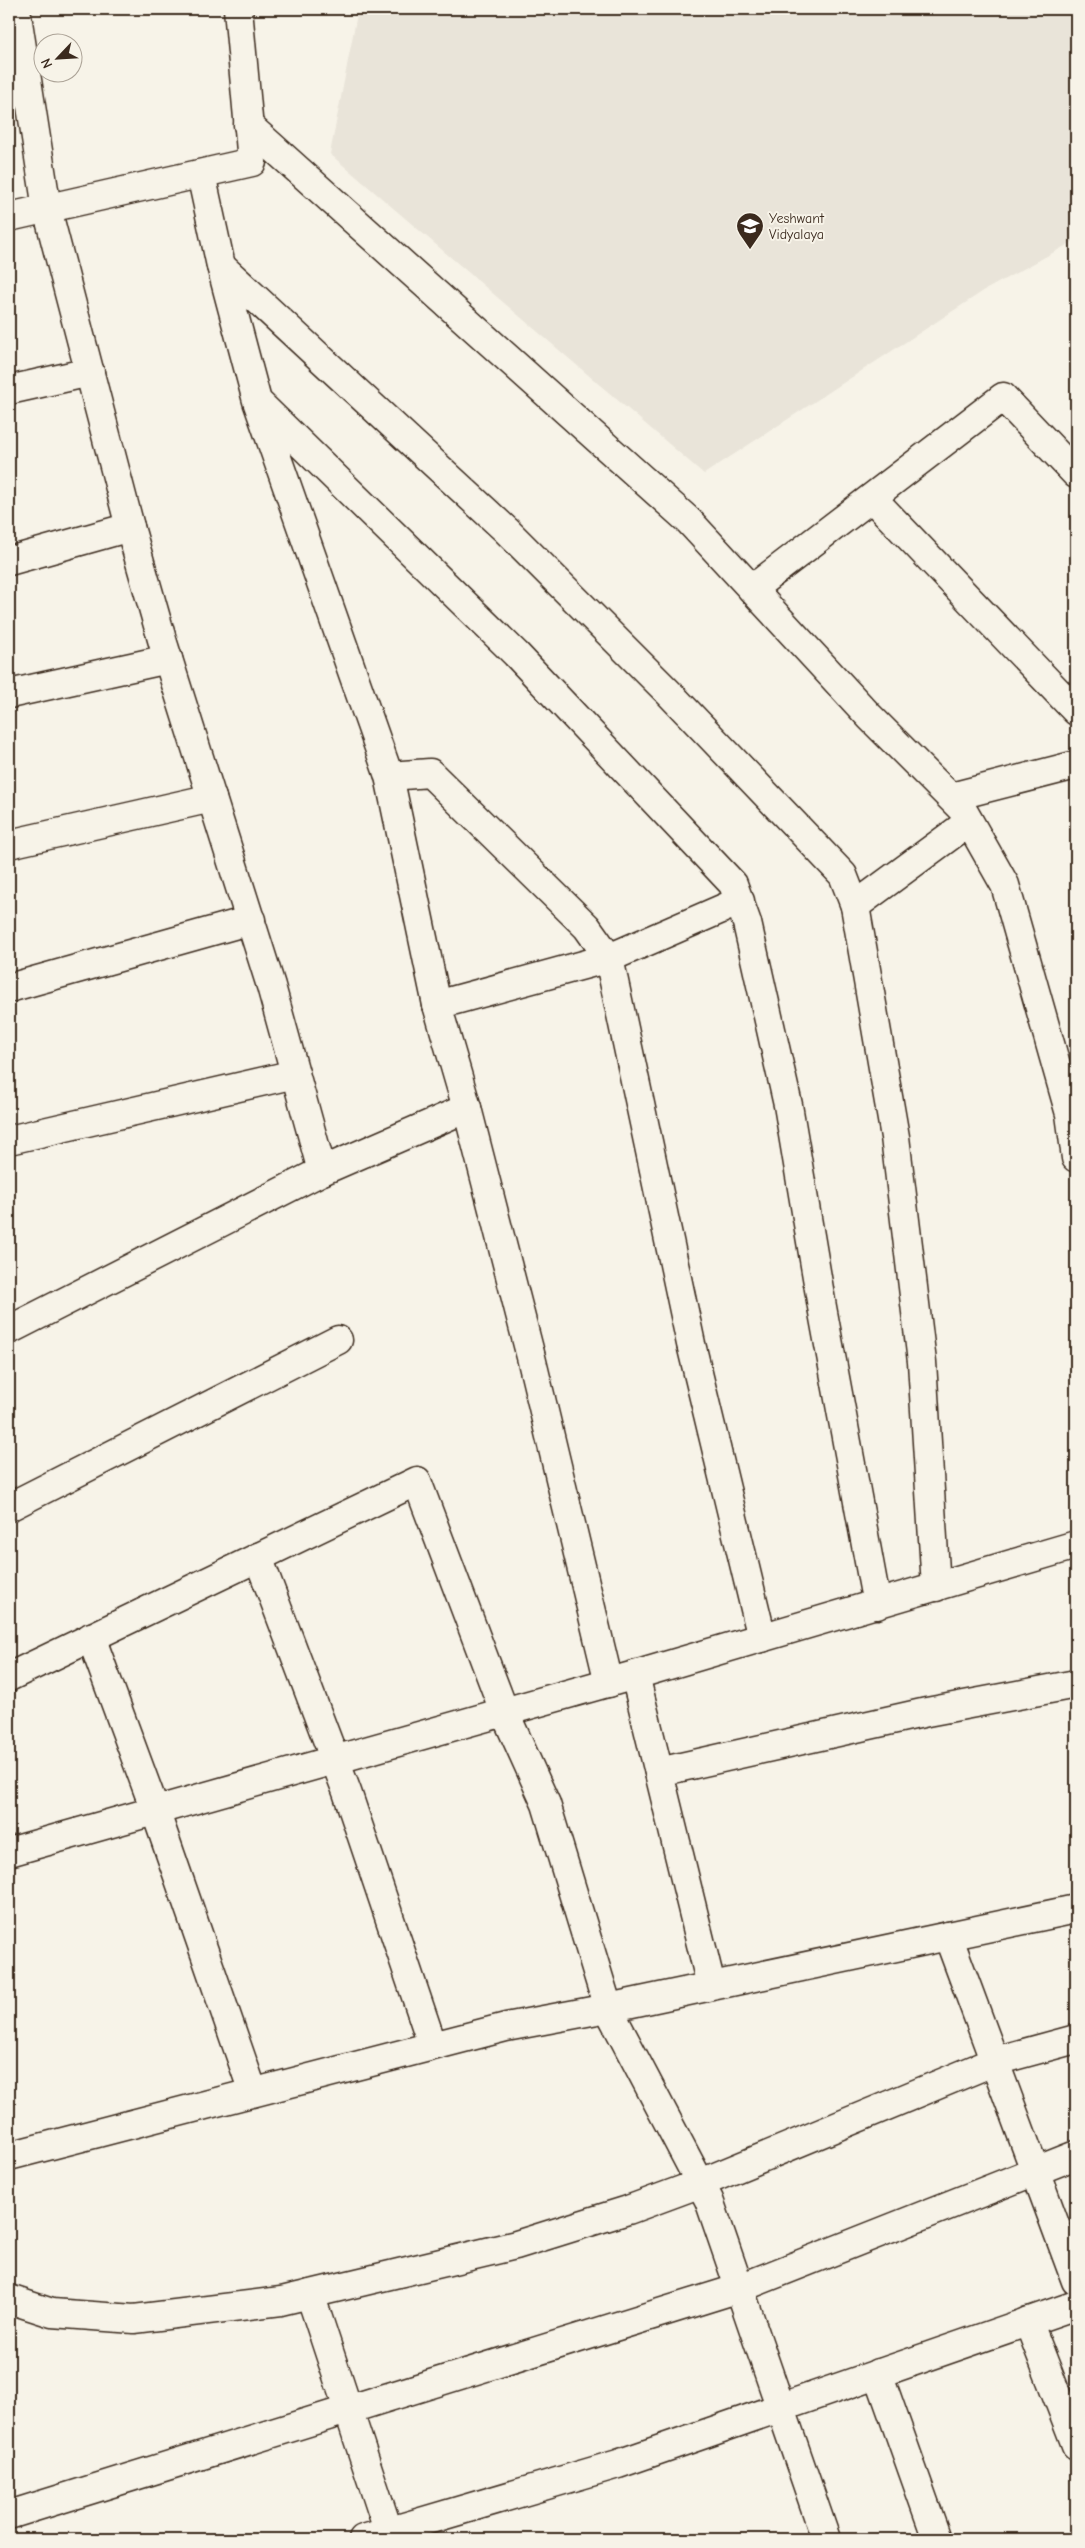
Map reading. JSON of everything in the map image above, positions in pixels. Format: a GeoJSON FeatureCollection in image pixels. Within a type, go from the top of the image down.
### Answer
{"type":"FeatureCollection","features":[{"type":"Feature","properties":{"kind":"street"},"geometry":{"type":"LineString","coordinates":[[16,9],[47,209],[130,527],[168,659],[251,920],[322,1171]]}},
{"type":"Feature","properties":{"kind":"street"},"geometry":{"type":"LineString","coordinates":[[9,217],[252,162],[238,9]]}},
{"type":"Feature","properties":{"kind":"street"},"geometry":{"type":"LineString","coordinates":[[248,124],[689,522],[870,717],[962,809],[1004,885],[1070,1114],[1076,1158]]}},
{"type":"Feature","properties":{"kind":"street"},"geometry":{"type":"LineString","coordinates":[[201,174],[221,266],[257,401],[389,776],[437,1005],[467,1108],[531,1356],[609,1682]]}},
{"type":"Feature","properties":{"kind":"street"},"geometry":{"type":"LineString","coordinates":[[221,266],[506,530],[671,695],[842,875],[856,906],[895,1137],[921,1352],[936,1587]]}},
{"type":"Feature","properties":{"kind":"street"},"geometry":{"type":"LineString","coordinates":[[9,390],[90,372]]}},
{"type":"Feature","properties":{"kind":"street"},"geometry":{"type":"LineString","coordinates":[[752,589],[1003,398],[1076,474]]}},
{"type":"Feature","properties":{"kind":"street"},"geometry":{"type":"LineString","coordinates":[[257,401],[516,654],[733,884],[747,924],[788,1105],[822,1306],[877,1605]]}},
{"type":"Feature","properties":{"kind":"street"},"geometry":{"type":"LineString","coordinates":[[872,498],[1076,711]]}},
{"type":"Feature","properties":{"kind":"street"},"geometry":{"type":"LineString","coordinates":[[9,561],[130,527]]}},
{"type":"Feature","properties":{"kind":"street"},"geometry":{"type":"LineString","coordinates":[[9,694],[168,659]]}},
{"type":"Feature","properties":{"kind":"street"},"geometry":{"type":"LineString","coordinates":[[951,797],[1076,765]]}},
{"type":"Feature","properties":{"kind":"street"},"geometry":{"type":"LineString","coordinates":[[389,776],[430,773],[587,926],[609,958],[691,1344],[762,1638]]}},
{"type":"Feature","properties":{"kind":"street"},"geometry":{"type":"LineString","coordinates":[[9,844],[212,798]]}},
{"type":"Feature","properties":{"kind":"street"},"geometry":{"type":"LineString","coordinates":[[856,906],[969,822]]}},
{"type":"Feature","properties":{"kind":"street"},"geometry":{"type":"LineString","coordinates":[[437,1005],[609,958],[740,901]]}},
{"type":"Feature","properties":{"kind":"street"},"geometry":{"type":"LineString","coordinates":[[9,988],[251,920]]}},
{"type":"Feature","properties":{"kind":"street"},"geometry":{"type":"LineString","coordinates":[[9,1140],[295,1074]]}},
{"type":"Feature","properties":{"kind":"street"},"geometry":{"type":"LineString","coordinates":[[9,1330],[322,1171],[467,1108]]}},
{"type":"Feature","properties":{"kind":"street"},"geometry":{"type":"LineString","coordinates":[[9,1507],[338,1340]]}},
{"type":"Feature","properties":{"kind":"street"},"geometry":{"type":"LineString","coordinates":[[9,1677],[417,1482],[504,1711],[546,1804],[608,2008],[701,2183],[740,2288],[826,2539]]}},
{"type":"Feature","properties":{"kind":"street"},"geometry":{"type":"LineString","coordinates":[[9,1852],[635,1675],[1076,1546]]}},
{"type":"Feature","properties":{"kind":"street"},"geometry":{"type":"LineString","coordinates":[[258,1557],[334,1759],[432,2044]]}},
{"type":"Feature","properties":{"kind":"street"},"geometry":{"type":"LineString","coordinates":[[91,1638],[156,1810],[253,2092]]}},
{"type":"Feature","properties":{"kind":"street"},"geometry":{"type":"LineString","coordinates":[[635,1675],[711,1985]]}},
{"type":"Feature","properties":{"kind":"street"},"geometry":{"type":"LineString","coordinates":[[660,1772],[927,1712],[1076,1684]]}},
{"type":"Feature","properties":{"kind":"street"},"geometry":{"type":"LineString","coordinates":[[9,2156],[432,2044],[1076,1909]]}},
{"type":"Feature","properties":{"kind":"street"},"geometry":{"type":"LineString","coordinates":[[948,1936],[1076,2281]]}},
{"type":"Feature","properties":{"kind":"street"},"geometry":{"type":"LineString","coordinates":[[9,2298],[52,2313],[134,2319],[281,2301],[516,2245],[628,2210],[701,2183],[995,2061],[1076,2039]]}},
{"type":"Feature","properties":{"kind":"street"},"geometry":{"type":"LineString","coordinates":[[9,2515],[740,2288],[1076,2155]]}},
{"type":"Feature","properties":{"kind":"street"},"geometry":{"type":"LineString","coordinates":[[310,2294],[348,2410],[381,2537],[618,2464],[1076,2305]]}},
{"type":"Feature","properties":{"kind":"street"},"geometry":{"type":"LineString","coordinates":[[1028,2321],[1076,2445]]}},
{"type":"Feature","properties":{"kind":"street"},"geometry":{"type":"LineString","coordinates":[[878,2373],[937,2539]]}},
{"type":"Feature","properties":{"kind":"shaded area","name":"Yeshwant Vidyalaya"},"geometry":{"type":"Polygon","coordinates":[[[358,9],[1076,9],[1076,240],[985,290],[704,474],[330,154],[358,9]]]}},
{"type":"Feature","properties":{"kind":"place","name":"Yeshwant Vidyalaya"},"geometry":{"type":"Point","coordinates":[750,250]}}]}
